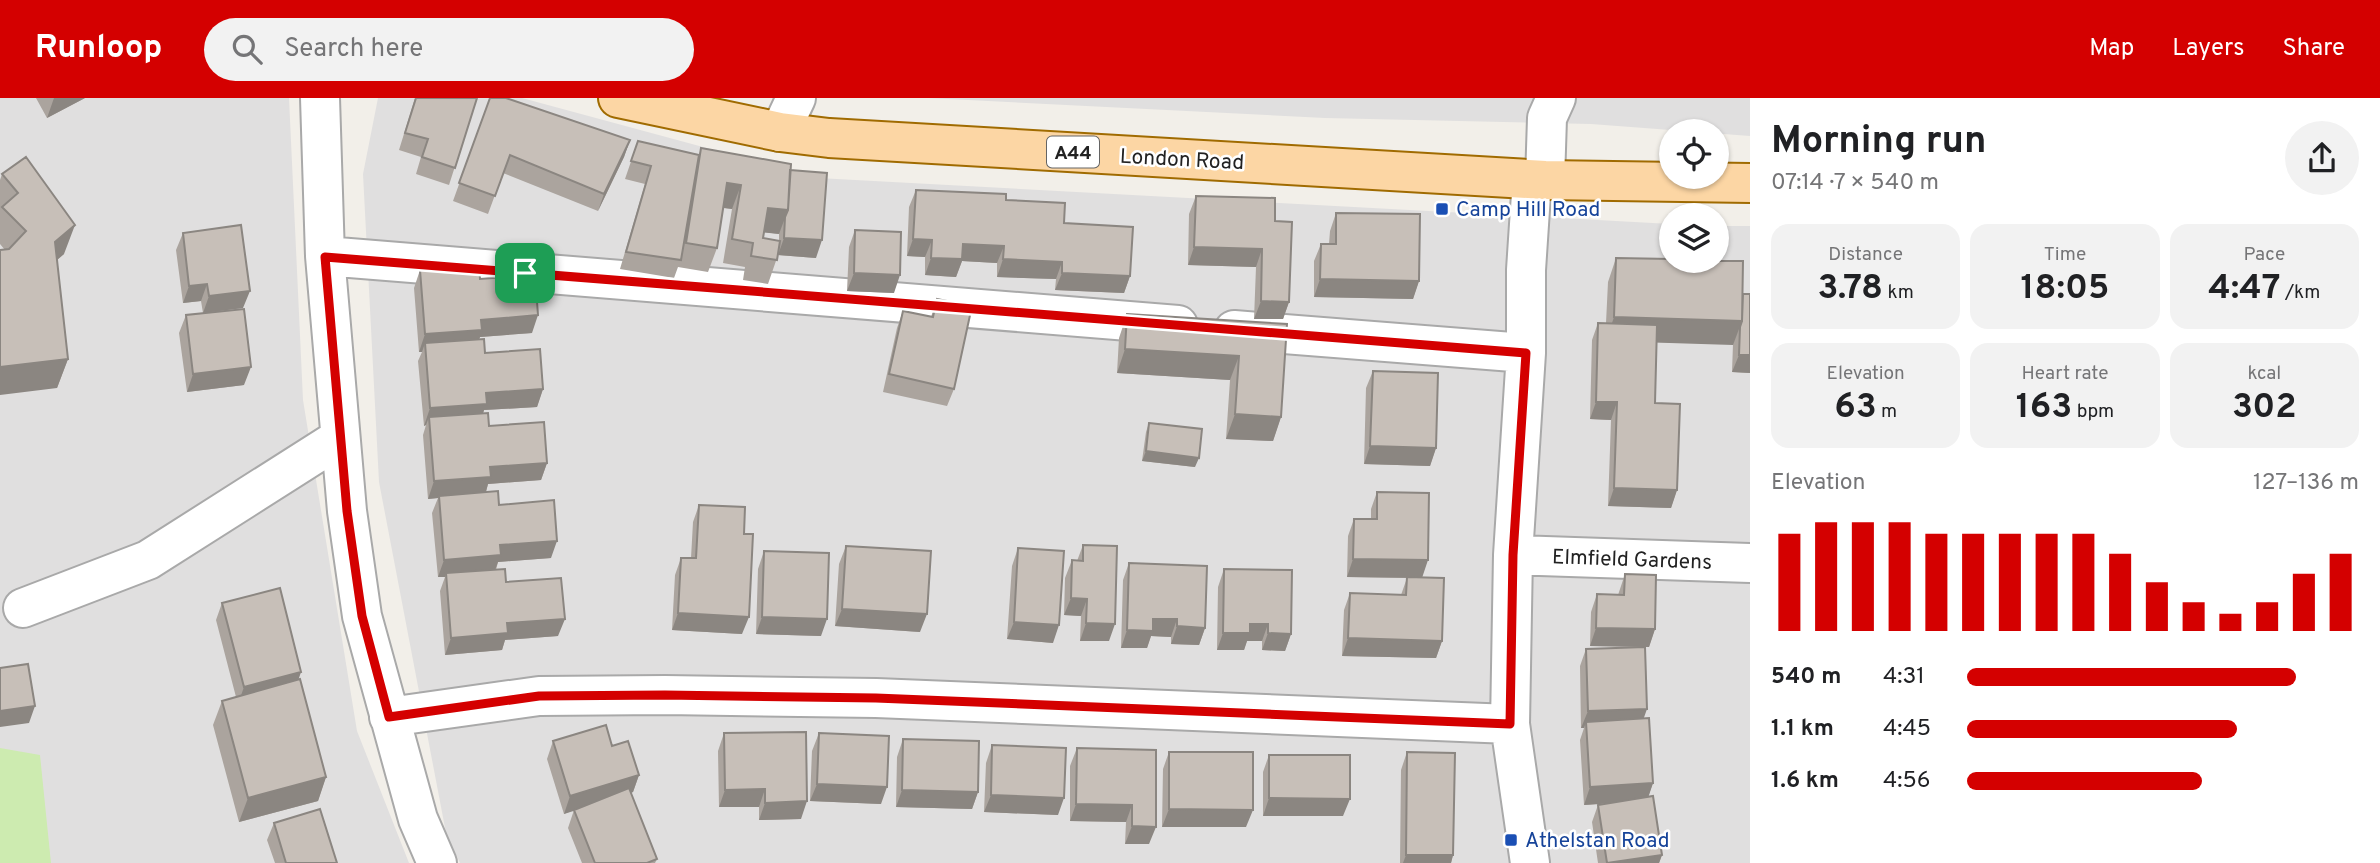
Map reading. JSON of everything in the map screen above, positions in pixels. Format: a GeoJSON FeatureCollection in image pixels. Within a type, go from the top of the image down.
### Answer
{"type":"FeatureCollection","features":[{"type":"Feature","properties":{"kind":"main road","name":"London Road"},"geometry":{"type":"LineString","coordinates":[[618,98],[780,132],[843,139],[1538,180],[1750,183]]}},
{"type":"Feature","properties":{"kind":"street"},"geometry":{"type":"LineString","coordinates":[[320,98],[325,257],[347,511],[362,616],[418,819],[437,863]]}},
{"type":"Feature","properties":{"kind":"street"},"geometry":{"type":"LineString","coordinates":[[780,132],[796,98]]}},
{"type":"Feature","properties":{"kind":"street"},"geometry":{"type":"LineString","coordinates":[[1530,863],[1510,724],[1513,555],[1526,353],[1526,270],[1538,180],[1552,108],[1586,98]]}},
{"type":"Feature","properties":{"kind":"street"},"geometry":{"type":"LineString","coordinates":[[325,257],[1526,353]]}},
{"type":"Feature","properties":{"kind":"street"},"geometry":{"type":"LineString","coordinates":[[23,608],[148,560],[340,438]]}},
{"type":"Feature","properties":{"kind":"street","name":"Elmfield Gardens"},"geometry":{"type":"LineString","coordinates":[[1513,555],[1750,563]]}},
{"type":"Feature","properties":{"kind":"street"},"geometry":{"type":"LineString","coordinates":[[389,717],[539,696],[665,695],[876,698],[1510,724]]}},
{"type":"Feature","properties":{"kind":"shaded area"},"geometry":{"type":"Polygon","coordinates":[[[0,98],[289,98],[303,400],[357,731],[409,863],[0,863],[0,98]]]}},
{"type":"Feature","properties":{"kind":"shaded area"},"geometry":{"type":"Polygon","coordinates":[[[378,98],[522,98],[818,178],[1659,223],[1659,273],[1729,273],[1729,226],[1750,226],[1750,863],[460,863],[446,833],[379,482],[363,174],[378,98]]]}},
{"type":"Feature","properties":{"kind":"shaded area"},"geometry":{"type":"Polygon","coordinates":[[[928,98],[1750,98],[1750,136],[1729,134],[1729,119],[1659,119],[1659,129],[1591,124],[1325,118],[928,98]]]}},
{"type":"Feature","properties":{"kind":"green space"},"geometry":{"type":"Polygon","coordinates":[[[0,748],[40,755],[51,863],[0,863],[0,748]]]}},
{"type":"Feature","properties":{"kind":"building"},"geometry":{"type":"Polygon","coordinates":[[[416,98],[477,98],[455,168],[422,157],[428,139],[405,133],[416,98]]]}},
{"type":"Feature","properties":{"kind":"building"},"geometry":{"type":"Polygon","coordinates":[[[490,98],[506,98],[630,140],[604,194],[510,155],[495,196],[459,183],[490,98]]]}},
{"type":"Feature","properties":{"kind":"building"},"geometry":{"type":"Polygon","coordinates":[[[638,141],[699,155],[681,260],[626,252],[651,166],[631,161],[638,141]]]}},
{"type":"Feature","properties":{"kind":"building"},"geometry":{"type":"Polygon","coordinates":[[[701,148],[791,164],[788,210],[768,208],[763,238],[780,241],[777,260],[751,256],[753,243],[732,239],[741,185],[727,183],[717,248],[686,243],[701,148]]]}},
{"type":"Feature","properties":{"kind":"building"},"geometry":{"type":"Polygon","coordinates":[[[26,157],[75,225],[55,242],[68,359],[0,367],[0,250],[9,249],[26,231],[2,207],[18,193],[2,174],[26,157]]]}},
{"type":"Feature","properties":{"kind":"building"},"geometry":{"type":"Polygon","coordinates":[[[790,170],[827,173],[822,240],[784,238],[790,170]]]}},
{"type":"Feature","properties":{"kind":"building"},"geometry":{"type":"Polygon","coordinates":[[[916,190],[1006,194],[1006,200],[1065,203],[1064,223],[1133,227],[1130,276],[1062,273],[1062,262],[1003,259],[1004,246],[963,244],[962,259],[931,258],[932,240],[913,239],[916,190]]]}},
{"type":"Feature","properties":{"kind":"building"},"geometry":{"type":"Polygon","coordinates":[[[1196,196],[1275,198],[1275,221],[1292,222],[1289,302],[1261,301],[1262,249],[1194,247],[1196,196]]]}},
{"type":"Feature","properties":{"kind":"building"},"geometry":{"type":"Polygon","coordinates":[[[1336,213],[1420,214],[1419,281],[1320,279],[1321,244],[1336,244],[1336,213]]]}},
{"type":"Feature","properties":{"kind":"building"},"geometry":{"type":"Polygon","coordinates":[[[241,225],[250,291],[209,296],[207,284],[189,286],[183,233],[241,225]]]}},
{"type":"Feature","properties":{"kind":"building"},"geometry":{"type":"Polygon","coordinates":[[[855,230],[901,232],[900,275],[854,273],[855,230]]]}},
{"type":"Feature","properties":{"kind":"building"},"geometry":{"type":"Polygon","coordinates":[[[1616,258],[1659,259],[1659,273],[1729,273],[1729,261],[1743,261],[1742,321],[1614,317],[1616,258]]]}},
{"type":"Feature","properties":{"kind":"building"},"geometry":{"type":"Polygon","coordinates":[[[479,266],[480,279],[535,275],[538,315],[481,320],[482,330],[425,334],[420,270],[479,266]]]}},
{"type":"Feature","properties":{"kind":"building"},"geometry":{"type":"Polygon","coordinates":[[[1743,294],[1750,294],[1750,355],[1739,355],[1743,294]]]}},
{"type":"Feature","properties":{"kind":"building"},"geometry":{"type":"Polygon","coordinates":[[[937,299],[972,306],[954,389],[889,374],[903,311],[933,317],[937,299]]]}},
{"type":"Feature","properties":{"kind":"building"},"geometry":{"type":"Polygon","coordinates":[[[244,309],[251,367],[193,374],[186,315],[244,309]]]}},
{"type":"Feature","properties":{"kind":"building"},"geometry":{"type":"Polygon","coordinates":[[[1127,314],[1287,324],[1281,417],[1235,414],[1239,356],[1125,349],[1127,314]]]}},
{"type":"Feature","properties":{"kind":"building"},"geometry":{"type":"Polygon","coordinates":[[[1598,323],[1657,325],[1655,403],[1680,404],[1677,490],[1614,488],[1617,402],[1596,402],[1598,323]]]}},
{"type":"Feature","properties":{"kind":"building"},"geometry":{"type":"Polygon","coordinates":[[[484,339],[485,353],[540,349],[543,389],[486,393],[487,404],[430,408],[425,343],[484,339]]]}},
{"type":"Feature","properties":{"kind":"building"},"geometry":{"type":"Polygon","coordinates":[[[1373,371],[1438,373],[1436,448],[1370,446],[1373,371]]]}},
{"type":"Feature","properties":{"kind":"building"},"geometry":{"type":"Polygon","coordinates":[[[488,413],[489,426],[544,422],[547,463],[490,467],[491,477],[434,481],[429,417],[488,413]]]}},
{"type":"Feature","properties":{"kind":"building"},"geometry":{"type":"Polygon","coordinates":[[[1149,423],[1202,429],[1199,458],[1146,451],[1149,423]]]}},
{"type":"Feature","properties":{"kind":"building"},"geometry":{"type":"Polygon","coordinates":[[[498,491],[499,505],[554,500],[557,541],[500,545],[501,555],[444,560],[439,496],[498,491]]]}},
{"type":"Feature","properties":{"kind":"building"},"geometry":{"type":"Polygon","coordinates":[[[1377,492],[1429,493],[1428,560],[1353,559],[1354,519],[1377,519],[1377,492]]]}},
{"type":"Feature","properties":{"kind":"building"},"geometry":{"type":"Polygon","coordinates":[[[699,505],[745,507],[744,534],[753,534],[749,617],[678,613],[681,558],[696,558],[699,505]]]}},
{"type":"Feature","properties":{"kind":"building"},"geometry":{"type":"Polygon","coordinates":[[[1083,545],[1117,546],[1115,624],[1086,623],[1087,599],[1071,598],[1072,560],[1083,561],[1083,545]]]}},
{"type":"Feature","properties":{"kind":"building"},"geometry":{"type":"Polygon","coordinates":[[[846,546],[931,551],[927,614],[842,609],[846,546]]]}},
{"type":"Feature","properties":{"kind":"building"},"geometry":{"type":"Polygon","coordinates":[[[1018,548],[1064,551],[1059,625],[1014,622],[1018,548]]]}},
{"type":"Feature","properties":{"kind":"building"},"geometry":{"type":"Polygon","coordinates":[[[764,551],[829,553],[827,619],[762,617],[764,551]]]}},
{"type":"Feature","properties":{"kind":"building"},"geometry":{"type":"Polygon","coordinates":[[[1129,563],[1207,566],[1205,628],[1177,626],[1177,619],[1153,619],[1153,631],[1127,630],[1129,563]]]}},
{"type":"Feature","properties":{"kind":"building"},"geometry":{"type":"Polygon","coordinates":[[[505,569],[506,582],[561,578],[565,619],[507,623],[508,633],[451,638],[446,573],[505,569]]]}},
{"type":"Feature","properties":{"kind":"building"},"geometry":{"type":"Polygon","coordinates":[[[1224,569],[1292,570],[1291,634],[1268,633],[1268,624],[1250,624],[1250,633],[1223,633],[1224,569]]]}},
{"type":"Feature","properties":{"kind":"building"},"geometry":{"type":"Polygon","coordinates":[[[1625,574],[1656,575],[1655,629],[1596,628],[1597,594],[1624,595],[1625,574]]]}},
{"type":"Feature","properties":{"kind":"building"},"geometry":{"type":"Polygon","coordinates":[[[1407,577],[1444,578],[1442,641],[1348,638],[1350,593],[1406,595],[1407,577]]]}},
{"type":"Feature","properties":{"kind":"building"},"geometry":{"type":"Polygon","coordinates":[[[280,588],[301,672],[244,687],[222,603],[280,588]]]}},
{"type":"Feature","properties":{"kind":"building"},"geometry":{"type":"Polygon","coordinates":[[[1645,647],[1647,709],[1588,711],[1586,649],[1645,647]]]}},
{"type":"Feature","properties":{"kind":"building"},"geometry":{"type":"Polygon","coordinates":[[[28,664],[35,706],[0,711],[0,668],[28,664]]]}},
{"type":"Feature","properties":{"kind":"building"},"geometry":{"type":"Polygon","coordinates":[[[300,679],[326,777],[248,798],[222,701],[300,679]]]}},
{"type":"Feature","properties":{"kind":"building"},"geometry":{"type":"Polygon","coordinates":[[[1649,718],[1653,783],[1590,787],[1586,722],[1649,718]]]}},
{"type":"Feature","properties":{"kind":"building"},"geometry":{"type":"Polygon","coordinates":[[[606,725],[612,746],[628,741],[639,775],[570,796],[553,741],[606,725]]]}},
{"type":"Feature","properties":{"kind":"building"},"geometry":{"type":"Polygon","coordinates":[[[806,732],[807,801],[765,803],[765,789],[725,790],[724,733],[806,732]]]}},
{"type":"Feature","properties":{"kind":"building"},"geometry":{"type":"Polygon","coordinates":[[[819,733],[889,736],[887,787],[817,784],[819,733]]]}},
{"type":"Feature","properties":{"kind":"building"},"geometry":{"type":"Polygon","coordinates":[[[903,739],[979,741],[978,792],[902,790],[903,739]]]}},
{"type":"Feature","properties":{"kind":"building"},"geometry":{"type":"Polygon","coordinates":[[[992,745],[1066,748],[1064,798],[991,795],[992,745]]]}},
{"type":"Feature","properties":{"kind":"building"},"geometry":{"type":"Polygon","coordinates":[[[1077,748],[1156,750],[1156,827],[1132,826],[1132,805],[1076,804],[1077,748]]]}},
{"type":"Feature","properties":{"kind":"building"},"geometry":{"type":"Polygon","coordinates":[[[1169,752],[1253,752],[1253,810],[1169,809],[1169,752]]]}},
{"type":"Feature","properties":{"kind":"building"},"geometry":{"type":"Polygon","coordinates":[[[1407,752],[1455,753],[1453,855],[1406,855],[1407,752]]]}},
{"type":"Feature","properties":{"kind":"building"},"geometry":{"type":"Polygon","coordinates":[[[1269,755],[1350,755],[1350,799],[1269,798],[1269,755]]]}},
{"type":"Feature","properties":{"kind":"building"},"geometry":{"type":"Polygon","coordinates":[[[629,788],[657,859],[647,863],[595,863],[574,810],[629,788]]]}},
{"type":"Feature","properties":{"kind":"building"},"geometry":{"type":"Polygon","coordinates":[[[1653,796],[1662,855],[1607,863],[1598,805],[1653,796]]]}},
{"type":"Feature","properties":{"kind":"building"},"geometry":{"type":"Polygon","coordinates":[[[320,809],[337,863],[286,863],[274,823],[320,809]]]}},
{"type":"Feature","properties":{"kind":"place","name":"Camp Hill Road"},"geometry":{"type":"Point","coordinates":[1442,209]}},
{"type":"Feature","properties":{"kind":"place","name":"Athelstan Road"},"geometry":{"type":"Point","coordinates":[1511,840]}},
{"type":"Feature","properties":{"kind":"route"},"geometry":{"type":"LineString","coordinates":[[325,257],[525,273],[1526,353],[1513,555],[1510,724],[876,698],[665,695],[539,696],[389,717],[362,616],[347,511],[325,257]]}}]}
